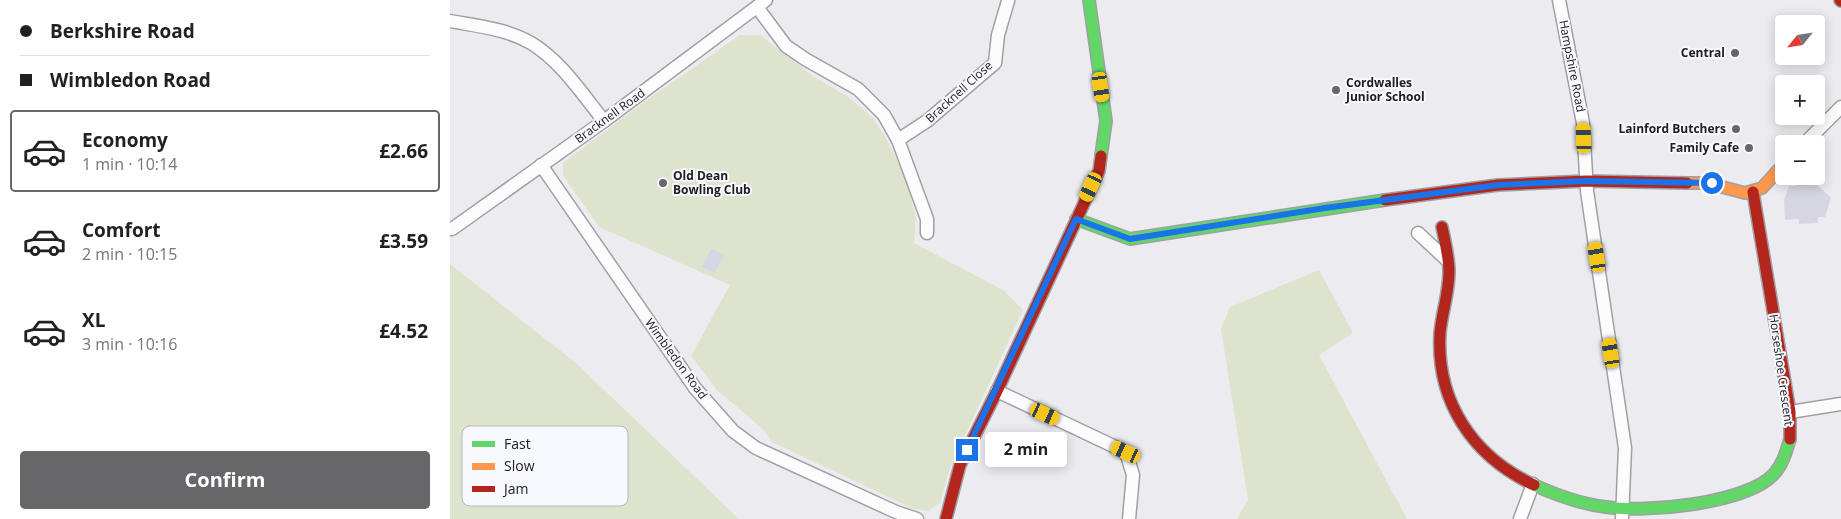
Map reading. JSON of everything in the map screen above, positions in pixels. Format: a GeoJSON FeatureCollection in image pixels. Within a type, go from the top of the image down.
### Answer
{"type":"FeatureCollection","features":[{"type":"Feature","properties":{"kind":"street"},"geometry":{"type":"LineString","coordinates":[[946,519],[960,465],[997,391],[1099,170],[1106,121],[1089,0]]}},
{"type":"Feature","properties":{"kind":"street","name":"Hampshire Road"},"geometry":{"type":"LineString","coordinates":[[1559,0],[1583,123],[1586,181],[1625,448],[1621,514]]}},
{"type":"Feature","properties":{"kind":"street","name":"Bracknell Close"},"geometry":{"type":"LineString","coordinates":[[898,140],[927,122],[995,63],[998,35],[1008,1]]}},
{"type":"Feature","properties":{"kind":"street"},"geometry":{"type":"LineString","coordinates":[[761,3],[786,46],[858,89],[884,115],[898,140],[927,219],[927,233]]}},
{"type":"Feature","properties":{"kind":"street","name":"Bracknell Road"},"geometry":{"type":"LineString","coordinates":[[452,229],[604,121],[761,3]]}},
{"type":"Feature","properties":{"kind":"street"},"geometry":{"type":"LineString","coordinates":[[450,21],[498,30],[531,43],[558,65],[604,121]]}},
{"type":"Feature","properties":{"kind":"street"},"geometry":{"type":"LineString","coordinates":[[1813,135],[1841,107]]}},
{"type":"Feature","properties":{"kind":"street","name":"Wimbledon Road"},"geometry":{"type":"LineString","coordinates":[[542,165],[695,388],[733,431],[756,448],[896,512],[917,519]]}},
{"type":"Feature","properties":{"kind":"street"},"geometry":{"type":"LineString","coordinates":[[1076,219],[1130,239],[1325,208],[1498,185],[1586,181],[1712,183],[1737,192],[1753,192],[1762,188],[1775,174]]}},
{"type":"Feature","properties":{"kind":"street","name":"Horseshoe Crescent"},"geometry":{"type":"LineString","coordinates":[[1442,227],[1450,277],[1441,325],[1441,367],[1452,408],[1470,437],[1503,468],[1533,484],[1621,514],[1722,500],[1756,488],[1774,475],[1787,455],[1791,424],[1790,412],[1753,192]]}},
{"type":"Feature","properties":{"kind":"street"},"geometry":{"type":"LineString","coordinates":[[1418,233],[1447,260]]}},
{"type":"Feature","properties":{"kind":"street"},"geometry":{"type":"LineString","coordinates":[[997,391],[1126,452],[1133,475],[1129,519]]}},
{"type":"Feature","properties":{"kind":"street"},"geometry":{"type":"LineString","coordinates":[[1790,412],[1841,404]]}},
{"type":"Feature","properties":{"kind":"street"},"geometry":{"type":"LineString","coordinates":[[1520,519],[1533,484]]}},
{"type":"Feature","properties":{"kind":"green space"},"geometry":{"type":"Polygon","coordinates":[[[740,35],[760,35],[814,77],[847,96],[872,117],[885,136],[906,178],[916,218],[914,243],[1003,290],[1023,310],[950,468],[940,503],[928,511],[914,509],[772,442],[764,430],[717,390],[691,356],[730,285],[599,227],[563,175],[563,163],[640,105],[740,35]]]}},
{"type":"Feature","properties":{"kind":"green space"},"geometry":{"type":"Polygon","coordinates":[[[450,264],[576,363],[739,519],[450,519],[450,264]]]}},
{"type":"Feature","properties":{"kind":"green space"},"geometry":{"type":"Polygon","coordinates":[[[1319,270],[1353,333],[1319,355],[1407,519],[1237,519],[1248,500],[1221,329],[1230,307],[1319,270]]]}},
{"type":"Feature","properties":{"kind":"building"},"geometry":{"type":"Polygon","coordinates":[[[1817,185],[1831,198],[1825,217],[1818,217],[1818,223],[1799,224],[1799,219],[1785,220],[1784,200],[1789,186],[1817,185]]]}},
{"type":"Feature","properties":{"kind":"building"},"geometry":{"type":"Polygon","coordinates":[[[711,249],[724,255],[715,273],[702,267],[711,249]]]}},
{"type":"Feature","properties":{"kind":"traffic: fast"},"geometry":{"type":"LineString","coordinates":[[1089,0],[1106,121],[1101,156]]}},
{"type":"Feature","properties":{"kind":"traffic: fast"},"geometry":{"type":"LineString","coordinates":[[1076,219],[1130,239],[1385,200]]}},
{"type":"Feature","properties":{"kind":"traffic: fast"},"geometry":{"type":"LineString","coordinates":[[1534,485],[1569,499],[1606,507],[1645,509],[1694,504],[1742,493],[1760,484],[1774,474],[1780,466],[1790,439]]}},
{"type":"Feature","properties":{"kind":"traffic: slow"},"geometry":{"type":"LineString","coordinates":[[1687,183],[1707,183],[1745,193],[1762,188],[1775,174]]}},
{"type":"Feature","properties":{"kind":"traffic: jam"},"geometry":{"type":"LineString","coordinates":[[946,519],[960,465],[997,391],[1099,171],[1101,156]]}},
{"type":"Feature","properties":{"kind":"traffic: jam"},"geometry":{"type":"LineString","coordinates":[[1385,200],[1498,185],[1586,181],[1687,183]]}},
{"type":"Feature","properties":{"kind":"traffic: jam"},"geometry":{"type":"LineString","coordinates":[[1753,192],[1790,412],[1790,439]]}},
{"type":"Feature","properties":{"kind":"traffic: jam"},"geometry":{"type":"LineString","coordinates":[[1442,227],[1448,255],[1449,272],[1440,333],[1440,358],[1444,381],[1462,424],[1476,442],[1493,459],[1512,473],[1534,485]]}},
{"type":"Feature","properties":{"kind":"place","name":"Central"},"geometry":{"type":"Point","coordinates":[1735,53]}},
{"type":"Feature","properties":{"kind":"place","name":"Cordwalles Junior School"},"geometry":{"type":"Point","coordinates":[1336,90]}},
{"type":"Feature","properties":{"kind":"place","name":"Lainford Butchers"},"geometry":{"type":"Point","coordinates":[1736,129]}},
{"type":"Feature","properties":{"kind":"place","name":"Family Cafe"},"geometry":{"type":"Point","coordinates":[1749,148]}},
{"type":"Feature","properties":{"kind":"place","name":"Old Dean Bowling Club"},"geometry":{"type":"Point","coordinates":[663,183]}},
{"type":"Feature","properties":{"kind":"route"},"geometry":{"type":"LineString","coordinates":[[967,450],[997,391],[1076,219],[1130,239],[1325,208],[1498,185],[1586,181],[1712,183]]}}]}
